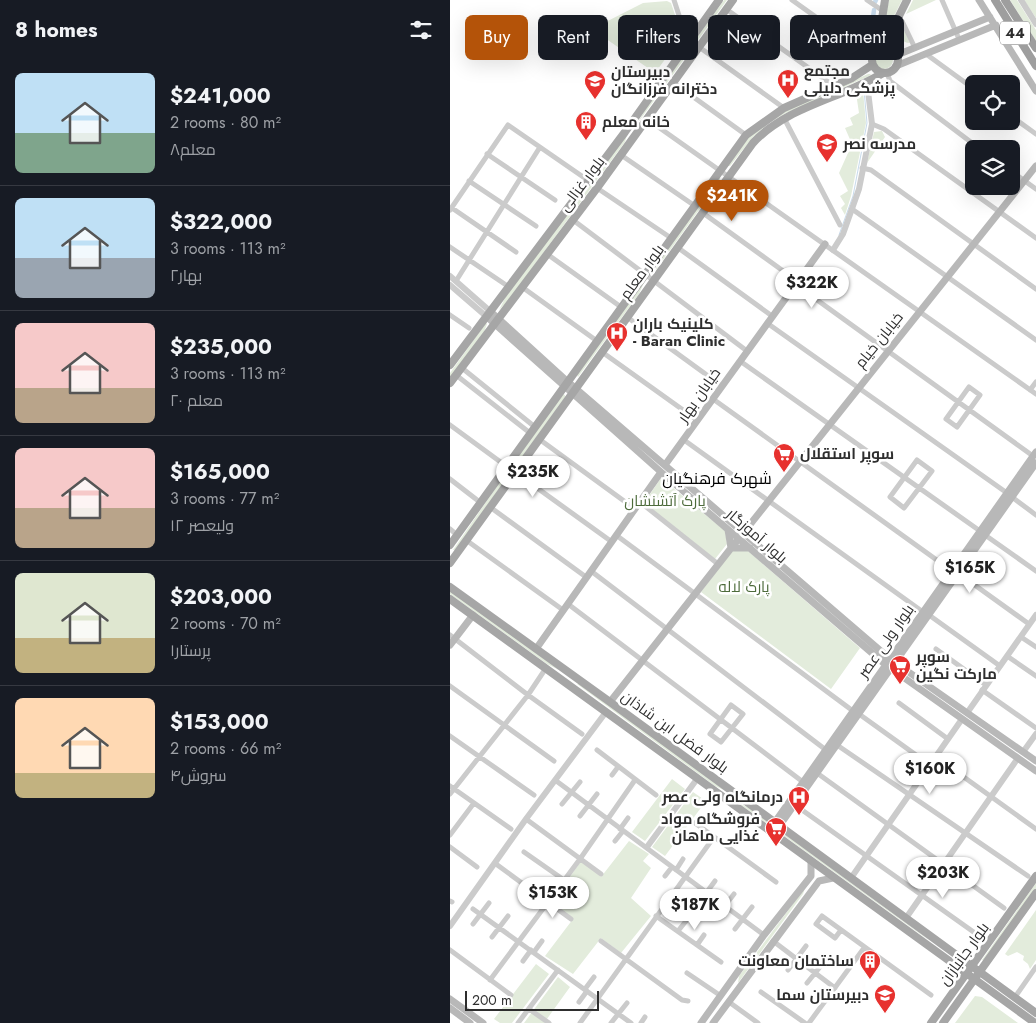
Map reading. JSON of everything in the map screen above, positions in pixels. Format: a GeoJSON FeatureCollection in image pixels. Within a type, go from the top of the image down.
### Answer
{"type":"FeatureCollection","features":[{"type":"Feature","properties":{"kind":"highway","name":"44"},"geometry":{"type":"LineString","coordinates":[[995,0],[1036,66]]}},
{"type":"Feature","properties":{"kind":"highway","name":"44"},"geometry":{"type":"LineString","coordinates":[[1005,0],[1035,45]]}},
{"type":"Feature","properties":{"kind":"main road","name":"بلوار غزالی"},"geometry":{"type":"LineString","coordinates":[[698,28],[719,0]]}},
{"type":"Feature","properties":{"kind":"main road","name":"بلوار غزالی"},"geometry":{"type":"LineString","coordinates":[[450,383],[597,188],[733,0]]}},
{"type":"Feature","properties":{"kind":"main road"},"geometry":{"type":"LineString","coordinates":[[882,15],[885,0]]}},
{"type":"Feature","properties":{"kind":"main road"},"geometry":{"type":"LineString","coordinates":[[900,15],[907,0]]}},
{"type":"Feature","properties":{"kind":"main road"},"geometry":{"type":"LineString","coordinates":[[979,0],[1036,91]]}},
{"type":"Feature","properties":{"kind":"main road"},"geometry":{"type":"LineString","coordinates":[[904,51],[990,17]]}},
{"type":"Feature","properties":{"kind":"main road"},"geometry":{"type":"LineString","coordinates":[[873,60],[872,65],[876,70],[885,73],[896,66],[996,25]]}},
{"type":"Feature","properties":{"kind":"main road","name":"بلوار غزالی"},"geometry":{"type":"LineString","coordinates":[[450,365],[629,127],[676,60]]}},
{"type":"Feature","properties":{"kind":"main road"},"geometry":{"type":"LineString","coordinates":[[896,60],[896,66]]}},
{"type":"Feature","properties":{"kind":"main road","name":"بلوار معلم"},"geometry":{"type":"LineString","coordinates":[[450,545],[746,135],[784,108],[852,78],[872,65]]}},
{"type":"Feature","properties":{"kind":"main road","name":"بلوار معلم"},"geometry":{"type":"LineString","coordinates":[[450,563],[453,552],[466,540],[753,143],[763,132],[784,118],[867,83],[885,73]]}},
{"type":"Feature","properties":{"kind":"main road"},"geometry":{"type":"LineString","coordinates":[[629,127],[637,133]]}},
{"type":"Feature","properties":{"kind":"main road","name":"خیابان خیام"},"geometry":{"type":"LineString","coordinates":[[610,702],[858,387],[1036,166]]}},
{"type":"Feature","properties":{"kind":"main road","name":"خیابان بهار"},"geometry":{"type":"LineString","coordinates":[[536,649],[697,420],[825,244]]}},
{"type":"Feature","properties":{"kind":"main road","name":"بلوار آموزگار"},"geometry":{"type":"LineString","coordinates":[[489,314],[566,384],[890,664],[964,716],[1036,771]]}},
{"type":"Feature","properties":{"kind":"main road","name":"بلوار ولی عصر"},"geometry":{"type":"LineString","coordinates":[[791,807],[803,782],[856,712],[1035,457]]}},
{"type":"Feature","properties":{"kind":"main road","name":"بلوار آموزگار"},"geometry":{"type":"LineString","coordinates":[[701,501],[728,530],[741,535],[750,548],[816,600]]}},
{"type":"Feature","properties":{"kind":"main road"},"geometry":{"type":"LineString","coordinates":[[728,530],[731,548],[750,548]]}},
{"type":"Feature","properties":{"kind":"main road","name":"بلوار فضل ابن شاذان"},"geometry":{"type":"LineString","coordinates":[[450,587],[906,918],[945,947],[978,976]]}},
{"type":"Feature","properties":{"kind":"main road","name":"بلوار فضل ابن شاذان"},"geometry":{"type":"LineString","coordinates":[[450,599],[940,955],[970,970]]}},
{"type":"Feature","properties":{"kind":"main road"},"geometry":{"type":"LineString","coordinates":[[452,640],[472,615]]}},
{"type":"Feature","properties":{"kind":"main road"},"geometry":{"type":"LineString","coordinates":[[563,680],[568,672]]}},
{"type":"Feature","properties":{"kind":"main road","name":"بلوار ولی عصر"},"geometry":{"type":"LineString","coordinates":[[777,824],[837,745],[856,712]]}},
{"type":"Feature","properties":{"kind":"main road","name":"بلوار آموزگار"},"geometry":{"type":"LineString","coordinates":[[964,716],[1036,762]]}},
{"type":"Feature","properties":{"kind":"main road"},"geometry":{"type":"LineString","coordinates":[[730,802],[736,794]]}},
{"type":"Feature","properties":{"kind":"main road"},"geometry":{"type":"LineString","coordinates":[[700,1023],[764,935],[811,876],[811,861]]}},
{"type":"Feature","properties":{"kind":"main road","name":"بلوار جانبازان"},"geometry":{"type":"LineString","coordinates":[[931,1023],[970,970],[1032,876]]}},
{"type":"Feature","properties":{"kind":"main road"},"geometry":{"type":"LineString","coordinates":[[714,1023],[819,881],[834,878]]}},
{"type":"Feature","properties":{"kind":"main road","name":"بلوار جانبازان"},"geometry":{"type":"LineString","coordinates":[[943,1023],[1036,893]]}},
{"type":"Feature","properties":{"kind":"main road"},"geometry":{"type":"LineString","coordinates":[[940,955],[945,947]]}},
{"type":"Feature","properties":{"kind":"main road"},"geometry":{"type":"LineString","coordinates":[[978,976],[1015,997],[1036,1013]]}},
{"type":"Feature","properties":{"kind":"main road"},"geometry":{"type":"LineString","coordinates":[[978,976],[1035,1023]]}},
{"type":"Feature","properties":{"kind":"main road"},"geometry":{"type":"LineString","coordinates":[[720,996],[729,1002]]}},
{"type":"Feature","properties":{"kind":"main road"},"geometry":{"type":"LineString","coordinates":[[450,999],[483,1023]]}},
{"type":"Feature","properties":{"kind":"main road"},"geometry":{"type":"LineString","coordinates":[[450,1008],[470,1023]]}},
{"type":"Feature","properties":{"kind":"street"},"geometry":{"type":"LineString","coordinates":[[674,0],[679,15]]}},
{"type":"Feature","properties":{"kind":"street"},"geometry":{"type":"LineString","coordinates":[[792,0],[814,15]]}},
{"type":"Feature","properties":{"kind":"street"},"geometry":{"type":"LineString","coordinates":[[867,0],[883,11]]}},
{"type":"Feature","properties":{"kind":"street"},"geometry":{"type":"LineString","coordinates":[[942,0],[959,39]]}},
{"type":"Feature","properties":{"kind":"street"},"geometry":{"type":"LineString","coordinates":[[1021,0],[1036,24]]}},
{"type":"Feature","properties":{"kind":"street"},"geometry":{"type":"LineString","coordinates":[[726,9],[834,86]]}},
{"type":"Feature","properties":{"kind":"street"},"geometry":{"type":"LineString","coordinates":[[904,25],[915,48]]}},
{"type":"Feature","properties":{"kind":"street"},"geometry":{"type":"LineString","coordinates":[[699,47],[784,108]]}},
{"type":"Feature","properties":{"kind":"street"},"geometry":{"type":"LineString","coordinates":[[926,54],[965,82]]}},
{"type":"Feature","properties":{"kind":"street"},"geometry":{"type":"LineString","coordinates":[[885,73],[890,81],[968,140]]}},
{"type":"Feature","properties":{"kind":"street"},"geometry":{"type":"LineString","coordinates":[[674,83],[746,135]]}},
{"type":"Feature","properties":{"kind":"street"},"geometry":{"type":"LineString","coordinates":[[833,250],[843,234],[859,188],[872,124],[867,83]]}},
{"type":"Feature","properties":{"kind":"street"},"geometry":{"type":"LineString","coordinates":[[784,118],[840,226]]}},
{"type":"Feature","properties":{"kind":"street"},"geometry":{"type":"LineString","coordinates":[[647,119],[1036,394]]}},
{"type":"Feature","properties":{"kind":"street"},"geometry":{"type":"LineString","coordinates":[[1020,122],[1036,134]]}},
{"type":"Feature","properties":{"kind":"street"},"geometry":{"type":"LineString","coordinates":[[872,124],[884,129],[1036,238]]}},
{"type":"Feature","properties":{"kind":"street"},"geometry":{"type":"LineString","coordinates":[[516,252],[451,209],[508,125],[589,181]]}},
{"type":"Feature","properties":{"kind":"street"},"geometry":{"type":"LineString","coordinates":[[452,285],[540,147]]}},
{"type":"Feature","properties":{"kind":"street"},"geometry":{"type":"LineString","coordinates":[[487,154],[555,200]]}},
{"type":"Feature","properties":{"kind":"street"},"geometry":{"type":"LineString","coordinates":[[621,154],[695,206]]}},
{"type":"Feature","properties":{"kind":"street"},"geometry":{"type":"LineString","coordinates":[[862,168],[871,170],[1036,289]]}},
{"type":"Feature","properties":{"kind":"street"},"geometry":{"type":"LineString","coordinates":[[1020,177],[1036,189]]}},
{"type":"Feature","properties":{"kind":"street"},"geometry":{"type":"LineString","coordinates":[[469,181],[536,226]]}},
{"type":"Feature","properties":{"kind":"street"},"geometry":{"type":"LineString","coordinates":[[597,188],[670,238]]}},
{"type":"Feature","properties":{"kind":"street"},"geometry":{"type":"LineString","coordinates":[[852,209],[1036,340]]}},
{"type":"Feature","properties":{"kind":"street"},"geometry":{"type":"LineString","coordinates":[[703,213],[841,318],[1035,457]]}},
{"type":"Feature","properties":{"kind":"street"},"geometry":{"type":"LineString","coordinates":[[572,220],[747,351]]}},
{"type":"Feature","properties":{"kind":"street"},"geometry":{"type":"LineString","coordinates":[[450,247],[509,287]]}},
{"type":"Feature","properties":{"kind":"street"},"geometry":{"type":"LineString","coordinates":[[677,248],[772,316]]}},
{"type":"Feature","properties":{"kind":"street"},"geometry":{"type":"LineString","coordinates":[[547,254],[621,307]]}},
{"type":"Feature","properties":{"kind":"street","name":"بلوار آموزگار"},"geometry":{"type":"LineString","coordinates":[[450,276],[452,285],[489,314]]}},
{"type":"Feature","properties":{"kind":"street"},"geometry":{"type":"LineString","coordinates":[[522,287],[597,341]]}},
{"type":"Feature","properties":{"kind":"street"},"geometry":{"type":"LineString","coordinates":[[450,315],[469,328]]}},
{"type":"Feature","properties":{"kind":"street"},"geometry":{"type":"LineString","coordinates":[[627,317],[722,386]]}},
{"type":"Feature","properties":{"kind":"street"},"geometry":{"type":"LineString","coordinates":[[767,323],[1036,515]]}},
{"type":"Feature","properties":{"kind":"street"},"geometry":{"type":"LineString","coordinates":[[602,352],[697,420]]}},
{"type":"Feature","properties":{"kind":"street"},"geometry":{"type":"LineString","coordinates":[[740,361],[905,476],[1036,571]]}},
{"type":"Feature","properties":{"kind":"street"},"geometry":{"type":"LineString","coordinates":[[462,368],[496,396],[532,430]]}},
{"type":"Feature","properties":{"kind":"street"},"geometry":{"type":"LineString","coordinates":[[456,375],[532,430]]}},
{"type":"Feature","properties":{"kind":"street"},"geometry":{"type":"LineString","coordinates":[[1030,390],[1036,382]]}},
{"type":"Feature","properties":{"kind":"street"},"geometry":{"type":"LineString","coordinates":[[970,387],[980,395],[970,409],[957,427],[946,419],[970,387]]}},
{"type":"Feature","properties":{"kind":"street"},"geometry":{"type":"LineString","coordinates":[[713,399],[1030,624]]}},
{"type":"Feature","properties":{"kind":"street"},"geometry":{"type":"LineString","coordinates":[[450,425],[506,466]]}},
{"type":"Feature","properties":{"kind":"street"},"geometry":{"type":"LineString","coordinates":[[539,439],[635,509]]}},
{"type":"Feature","properties":{"kind":"street"},"geometry":{"type":"LineString","coordinates":[[684,440],[1000,666]]}},
{"type":"Feature","properties":{"kind":"street"},"geometry":{"type":"LineString","coordinates":[[917,460],[932,471],[920,487],[904,508],[890,496],[917,460]]}},
{"type":"Feature","properties":{"kind":"street"},"geometry":{"type":"LineString","coordinates":[[515,472],[563,507],[655,564],[930,765]]}},
{"type":"Feature","properties":{"kind":"street"},"geometry":{"type":"LineString","coordinates":[[450,479],[481,503]]}},
{"type":"Feature","properties":{"kind":"street"},"geometry":{"type":"LineString","coordinates":[[640,502],[718,564]]}},
{"type":"Feature","properties":{"kind":"street"},"geometry":{"type":"LineString","coordinates":[[490,507],[538,542],[628,600],[826,750]]}},
{"type":"Feature","properties":{"kind":"street"},"geometry":{"type":"LineString","coordinates":[[450,529],[457,535]]}},
{"type":"Feature","properties":{"kind":"street"},"geometry":{"type":"LineString","coordinates":[[466,540],[515,575],[605,632],[803,782]]}},
{"type":"Feature","properties":{"kind":"street"},"geometry":{"type":"LineString","coordinates":[[851,878],[1036,615]]}},
{"type":"Feature","properties":{"kind":"street"},"geometry":{"type":"LineString","coordinates":[[1021,637],[1036,648]]}},
{"type":"Feature","properties":{"kind":"street"},"geometry":{"type":"LineString","coordinates":[[452,640],[582,734]]}},
{"type":"Feature","properties":{"kind":"street"},"geometry":{"type":"LineString","coordinates":[[936,649],[1010,710],[1036,728]]}},
{"type":"Feature","properties":{"kind":"street"},"geometry":{"type":"LineString","coordinates":[[1007,656],[1036,676]]}},
{"type":"Feature","properties":{"kind":"street"},"geometry":{"type":"LineString","coordinates":[[511,828],[451,790],[505,725],[546,668]]}},
{"type":"Feature","properties":{"kind":"street"},"geometry":{"type":"LineString","coordinates":[[450,686],[554,762]]}},
{"type":"Feature","properties":{"kind":"street"},"geometry":{"type":"LineString","coordinates":[[899,704],[948,739]]}},
{"type":"Feature","properties":{"kind":"street"},"geometry":{"type":"LineString","coordinates":[[731,705],[743,714],[732,728],[721,742],[710,734],[731,705]]}},
{"type":"Feature","properties":{"kind":"street"},"geometry":{"type":"LineString","coordinates":[[450,926],[496,864],[526,819],[606,712]]}},
{"type":"Feature","properties":{"kind":"street"},"geometry":{"type":"LineString","coordinates":[[1023,752],[1036,734]]}},
{"type":"Feature","properties":{"kind":"street"},"geometry":{"type":"LineString","coordinates":[[450,736],[534,795]]}},
{"type":"Feature","properties":{"kind":"street"},"geometry":{"type":"LineString","coordinates":[[837,745],[996,854],[1032,876]]}},
{"type":"Feature","properties":{"kind":"street"},"geometry":{"type":"LineString","coordinates":[[596,750],[656,795]]}},
{"type":"Feature","properties":{"kind":"street"},"geometry":{"type":"LineString","coordinates":[[936,757],[1036,829]]}},
{"type":"Feature","properties":{"kind":"street"},"geometry":{"type":"LineString","coordinates":[[906,918],[1018,758]]}},
{"type":"Feature","properties":{"kind":"street"},"geometry":{"type":"LineString","coordinates":[[612,775],[618,767]]}},
{"type":"Feature","properties":{"kind":"street"},"geometry":{"type":"LineString","coordinates":[[817,773],[1004,908]]}},
{"type":"Feature","properties":{"kind":"street"},"geometry":{"type":"LineString","coordinates":[[647,847],[697,779]]}},
{"type":"Feature","properties":{"kind":"street"},"geometry":{"type":"LineString","coordinates":[[555,780],[764,935]]}},
{"type":"Feature","properties":{"kind":"street"},"geometry":{"type":"LineString","coordinates":[[490,980],[580,859],[635,780]]}},
{"type":"Feature","properties":{"kind":"street"},"geometry":{"type":"LineString","coordinates":[[562,804],[580,782]]}},
{"type":"Feature","properties":{"kind":"street"},"geometry":{"type":"LineString","coordinates":[[580,816],[597,794]]}},
{"type":"Feature","properties":{"kind":"street"},"geometry":{"type":"LineString","coordinates":[[450,835],[474,803]]}},
{"type":"Feature","properties":{"kind":"street"},"geometry":{"type":"LineString","coordinates":[[791,807],[830,830],[982,938]]}},
{"type":"Feature","properties":{"kind":"street"},"geometry":{"type":"LineString","coordinates":[[615,841],[628,818]]}},
{"type":"Feature","properties":{"kind":"street"},"geometry":{"type":"LineString","coordinates":[[526,819],[601,874]]}},
{"type":"Feature","properties":{"kind":"street"},"geometry":{"type":"LineString","coordinates":[[695,823],[776,882]]}},
{"type":"Feature","properties":{"kind":"street"},"geometry":{"type":"LineString","coordinates":[[580,1023],[714,837]]}},
{"type":"Feature","properties":{"kind":"street"},"geometry":{"type":"LineString","coordinates":[[450,847],[477,867]]}},
{"type":"Feature","properties":{"kind":"street"},"geometry":{"type":"LineString","coordinates":[[524,852],[564,880]]}},
{"type":"Feature","properties":{"kind":"street"},"geometry":{"type":"LineString","coordinates":[[665,876],[684,859]]}},
{"type":"Feature","properties":{"kind":"street"},"geometry":{"type":"LineString","coordinates":[[496,864],[571,920]]}},
{"type":"Feature","properties":{"kind":"street"},"geometry":{"type":"LineString","coordinates":[[698,904],[716,881]]}},
{"type":"Feature","properties":{"kind":"street"},"geometry":{"type":"LineString","coordinates":[[717,916],[734,894]]}},
{"type":"Feature","properties":{"kind":"street"},"geometry":{"type":"LineString","coordinates":[[473,924],[489,903]]}},
{"type":"Feature","properties":{"kind":"street"},"geometry":{"type":"LineString","coordinates":[[735,929],[752,907]]}},
{"type":"Feature","properties":{"kind":"street"},"geometry":{"type":"LineString","coordinates":[[473,908],[631,1023]]}},
{"type":"Feature","properties":{"kind":"street"},"geometry":{"type":"LineString","coordinates":[[492,937],[508,916]]}},
{"type":"Feature","properties":{"kind":"street"},"geometry":{"type":"LineString","coordinates":[[656,916],[721,962]]}},
{"type":"Feature","properties":{"kind":"street"},"geometry":{"type":"LineString","coordinates":[[841,930],[835,938],[816,924],[822,916],[931,995]]}},
{"type":"Feature","properties":{"kind":"street"},"geometry":{"type":"LineString","coordinates":[[678,931],[686,921]]}},
{"type":"Feature","properties":{"kind":"street"},"geometry":{"type":"LineString","coordinates":[[697,945],[704,936]]}},
{"type":"Feature","properties":{"kind":"street"},"geometry":{"type":"LineString","coordinates":[[523,961],[542,941]]}},
{"type":"Feature","properties":{"kind":"street"},"geometry":{"type":"LineString","coordinates":[[601,941],[682,1000],[688,1001]]}},
{"type":"Feature","properties":{"kind":"street"},"geometry":{"type":"LineString","coordinates":[[773,941],[835,988]]}},
{"type":"Feature","properties":{"kind":"street"},"geometry":{"type":"LineString","coordinates":[[788,970],[806,946]]}},
{"type":"Feature","properties":{"kind":"street"},"geometry":{"type":"LineString","coordinates":[[809,1023],[864,948]]}},
{"type":"Feature","properties":{"kind":"street"},"geometry":{"type":"LineString","coordinates":[[450,950],[511,995]]}},
{"type":"Feature","properties":{"kind":"street"},"geometry":{"type":"LineString","coordinates":[[807,983],[824,962]]}},
{"type":"Feature","properties":{"kind":"street"},"geometry":{"type":"LineString","coordinates":[[1015,997],[1036,967]]}},
{"type":"Feature","properties":{"kind":"street"},"geometry":{"type":"LineString","coordinates":[[518,1023],[558,970]]}},
{"type":"Feature","properties":{"kind":"street"},"geometry":{"type":"LineString","coordinates":[[687,973],[720,996]]}},
{"type":"Feature","properties":{"kind":"street"},"geometry":{"type":"LineString","coordinates":[[579,1002],[594,977]]}},
{"type":"Feature","properties":{"kind":"street"},"geometry":{"type":"LineString","coordinates":[[761,992],[805,1023]]}},
{"type":"Feature","properties":{"kind":"street"},"geometry":{"type":"LineString","coordinates":[[729,1002],[758,1023]]}},
{"type":"Feature","properties":{"kind":"street"},"geometry":{"type":"LineString","coordinates":[[611,1023],[627,1003]]}},
{"type":"Feature","properties":{"kind":"street"},"geometry":{"type":"LineString","coordinates":[[529,1009],[549,1023]]}},
{"type":"Feature","properties":{"kind":"street"},"geometry":{"type":"LineString","coordinates":[[641,1023],[645,1017]]}},
{"type":"Feature","properties":{"kind":"green space"},"geometry":{"type":"Polygon","coordinates":[[[724,0],[727,0],[716,15],[713,15],[724,0]]]}},
{"type":"Feature","properties":{"kind":"green space"},"geometry":{"type":"Polygon","coordinates":[[[889,0],[902,0],[894,15],[886,15],[889,0]]]}},
{"type":"Feature","properties":{"kind":"green space"},"geometry":{"type":"Polygon","coordinates":[[[913,0],[936,0],[906,14],[913,0]]]}},
{"type":"Feature","properties":{"kind":"green space"},"geometry":{"type":"Polygon","coordinates":[[[1010,0],[1017,0],[1036,30],[1036,41],[1010,0]]]}},
{"type":"Feature","properties":{"kind":"green space"},"geometry":{"type":"Polygon","coordinates":[[[1024,0],[1036,0],[1036,18],[1024,0]]]}},
{"type":"Feature","properties":{"kind":"green space"},"geometry":{"type":"Polygon","coordinates":[[[667,1],[671,3],[675,15],[619,15],[643,3],[667,1]]]}},
{"type":"Feature","properties":{"kind":"green space"},"geometry":{"type":"Polygon","coordinates":[[[618,16],[618,47],[608,40],[608,21],[618,16]]]}},
{"type":"Feature","properties":{"kind":"green space"},"geometry":{"type":"Polygon","coordinates":[[[708,22],[708,26],[698,40],[698,36],[708,22]]]}},
{"type":"Feature","properties":{"kind":"green space"},"geometry":{"type":"Polygon","coordinates":[[[904,30],[910,43],[904,41],[904,30]]]}},
{"type":"Feature","properties":{"kind":"green space"},"geometry":{"type":"Polygon","coordinates":[[[636,60],[664,60],[655,73],[636,60]]]}},
{"type":"Feature","properties":{"kind":"green space"},"geometry":{"type":"Polygon","coordinates":[[[681,60],[683,60],[637,124],[681,60]]]}},
{"type":"Feature","properties":{"kind":"green space"},"geometry":{"type":"Polygon","coordinates":[[[875,60],[893,60],[893,64],[888,69],[880,69],[875,64],[875,60]]]}},
{"type":"Feature","properties":{"kind":"green space"},"geometry":{"type":"Polygon","coordinates":[[[871,74],[786,113],[769,123],[753,137],[730,166],[727,166],[749,137],[785,111],[871,74]]]}},
{"type":"Feature","properties":{"kind":"green space"},"geometry":{"type":"Polygon","coordinates":[[[863,91],[866,123],[851,196],[845,215],[841,208],[845,204],[840,196],[848,191],[839,173],[852,144],[845,128],[853,125],[850,118],[859,113],[856,93],[863,91]]]}},
{"type":"Feature","properties":{"kind":"green space"},"geometry":{"type":"Polygon","coordinates":[[[882,131],[885,137],[867,163],[874,132],[882,131]]]}},
{"type":"Feature","properties":{"kind":"green space"},"geometry":{"type":"Polygon","coordinates":[[[627,135],[625,142],[507,302],[499,310],[506,296],[627,135]]]}},
{"type":"Feature","properties":{"kind":"green space"},"geometry":{"type":"Polygon","coordinates":[[[720,177],[720,181],[655,271],[660,259],[720,177]]]}},
{"type":"Feature","properties":{"kind":"green space"},"geometry":{"type":"Polygon","coordinates":[[[645,280],[639,294],[578,377],[577,375],[645,280]]]}},
{"type":"Feature","properties":{"kind":"green space"},"geometry":{"type":"Polygon","coordinates":[[[486,323],[484,332],[450,379],[450,373],[486,323]]]}},
{"type":"Feature","properties":{"kind":"green space"},"geometry":{"type":"Polygon","coordinates":[[[563,394],[565,397],[455,550],[453,550],[495,489],[563,394]]]}},
{"type":"Feature","properties":{"kind":"green space","name":"پارک آتشنشان"},"geometry":{"type":"Polygon","coordinates":[[[661,478],[725,531],[727,544],[715,559],[644,503],[661,478]]]}},
{"type":"Feature","properties":{"kind":"green space","name":"پارک لاله"},"geometry":{"type":"Polygon","coordinates":[[[732,551],[748,551],[860,648],[831,689],[701,592],[732,551]]]}},
{"type":"Feature","properties":{"kind":"green space"},"geometry":{"type":"Polygon","coordinates":[[[450,590],[559,670],[547,664],[450,594],[450,590]]]}},
{"type":"Feature","properties":{"kind":"green space"},"geometry":{"type":"Polygon","coordinates":[[[577,684],[580,684],[726,791],[715,786],[577,684]]]}},
{"type":"Feature","properties":{"kind":"green space"},"geometry":{"type":"Polygon","coordinates":[[[672,779],[685,789],[645,841],[632,832],[672,779]]]}},
{"type":"Feature","properties":{"kind":"green space"},"geometry":{"type":"Polygon","coordinates":[[[693,792],[706,801],[665,856],[652,847],[693,792]]]}},
{"type":"Feature","properties":{"kind":"green space"},"geometry":{"type":"Polygon","coordinates":[[[737,802],[749,808],[931,942],[737,802]]]}},
{"type":"Feature","properties":{"kind":"green space"},"geometry":{"type":"Polygon","coordinates":[[[629,841],[649,854],[643,861],[651,868],[631,898],[651,916],[621,953],[601,938],[573,974],[545,956],[573,919],[551,903],[582,860],[601,877],[629,841]]]}},
{"type":"Feature","properties":{"kind":"green space"},"geometry":{"type":"Polygon","coordinates":[[[1036,883],[1036,888],[984,961],[982,960],[1036,883]]]}},
{"type":"Feature","properties":{"kind":"green space"},"geometry":{"type":"Polygon","coordinates":[[[805,888],[803,894],[738,983],[739,976],[805,888]]]}},
{"type":"Feature","properties":{"kind":"green space"},"geometry":{"type":"Polygon","coordinates":[[[1036,910],[1036,960],[1030,969],[1023,960],[1024,956],[1017,952],[1008,956],[1005,954],[1036,910]]]}},
{"type":"Feature","properties":{"kind":"green space"},"geometry":{"type":"Polygon","coordinates":[[[536,964],[549,974],[512,1023],[500,1023],[494,1019],[536,964]]]}},
{"type":"Feature","properties":{"kind":"green space"},"geometry":{"type":"Polygon","coordinates":[[[558,977],[570,987],[544,1023],[524,1023],[558,977]]]}},
{"type":"Feature","properties":{"kind":"green space"},"geometry":{"type":"Polygon","coordinates":[[[975,996],[982,997],[1018,1023],[955,1023],[975,996]]]}},
{"type":"Feature","properties":{"kind":"waterway"},"geometry":{"type":"LineString","coordinates":[[873,15],[874,10]]}},
{"type":"Feature","properties":{"kind":"waterway"},"geometry":{"type":"LineString","coordinates":[[839,235],[853,196],[867,123],[864,90]]}},
{"type":"Feature","properties":{"kind":"place","name":"مجتمع پزشکی دلیلی"},"geometry":{"type":"Point","coordinates":[788,99]}},
{"type":"Feature","properties":{"kind":"place","name":"دبیرستان دخترانه فرزانگان"},"geometry":{"type":"Point","coordinates":[595,100]}},
{"type":"Feature","properties":{"kind":"place","name":"خانه معلم"},"geometry":{"type":"Point","coordinates":[586,141]}},
{"type":"Feature","properties":{"kind":"place","name":"مدرسه نصر"},"geometry":{"type":"Point","coordinates":[827,163]}},
{"type":"Feature","properties":{"kind":"place","name":"کلینیک باران - Baran Clinic"},"geometry":{"type":"Point","coordinates":[617,352]}},
{"type":"Feature","properties":{"kind":"place","name":"سوپر استقلال"},"geometry":{"type":"Point","coordinates":[784,473]}},
{"type":"Feature","properties":{"kind":"place","name":"سوپر مارکت نگین"},"geometry":{"type":"Point","coordinates":[900,685]}},
{"type":"Feature","properties":{"kind":"place","name":"درمانگاه ولی عصر"},"geometry":{"type":"Point","coordinates":[799,816]}},
{"type":"Feature","properties":{"kind":"place","name":"فروشگاه مواد غذایی ماهان"},"geometry":{"type":"Point","coordinates":[776,847]}},
{"type":"Feature","properties":{"kind":"place","name":"ساختمان معاونت"},"geometry":{"type":"Point","coordinates":[870,980]}},
{"type":"Feature","properties":{"kind":"place","name":"دبیرستان سما"},"geometry":{"type":"Point","coordinates":[885,1014]}},
{"type":"Feature","properties":{"kind":"district","name":"شهرک فرهنگیان"},"geometry":{"type":"Point","coordinates":[717,478]}}]}
